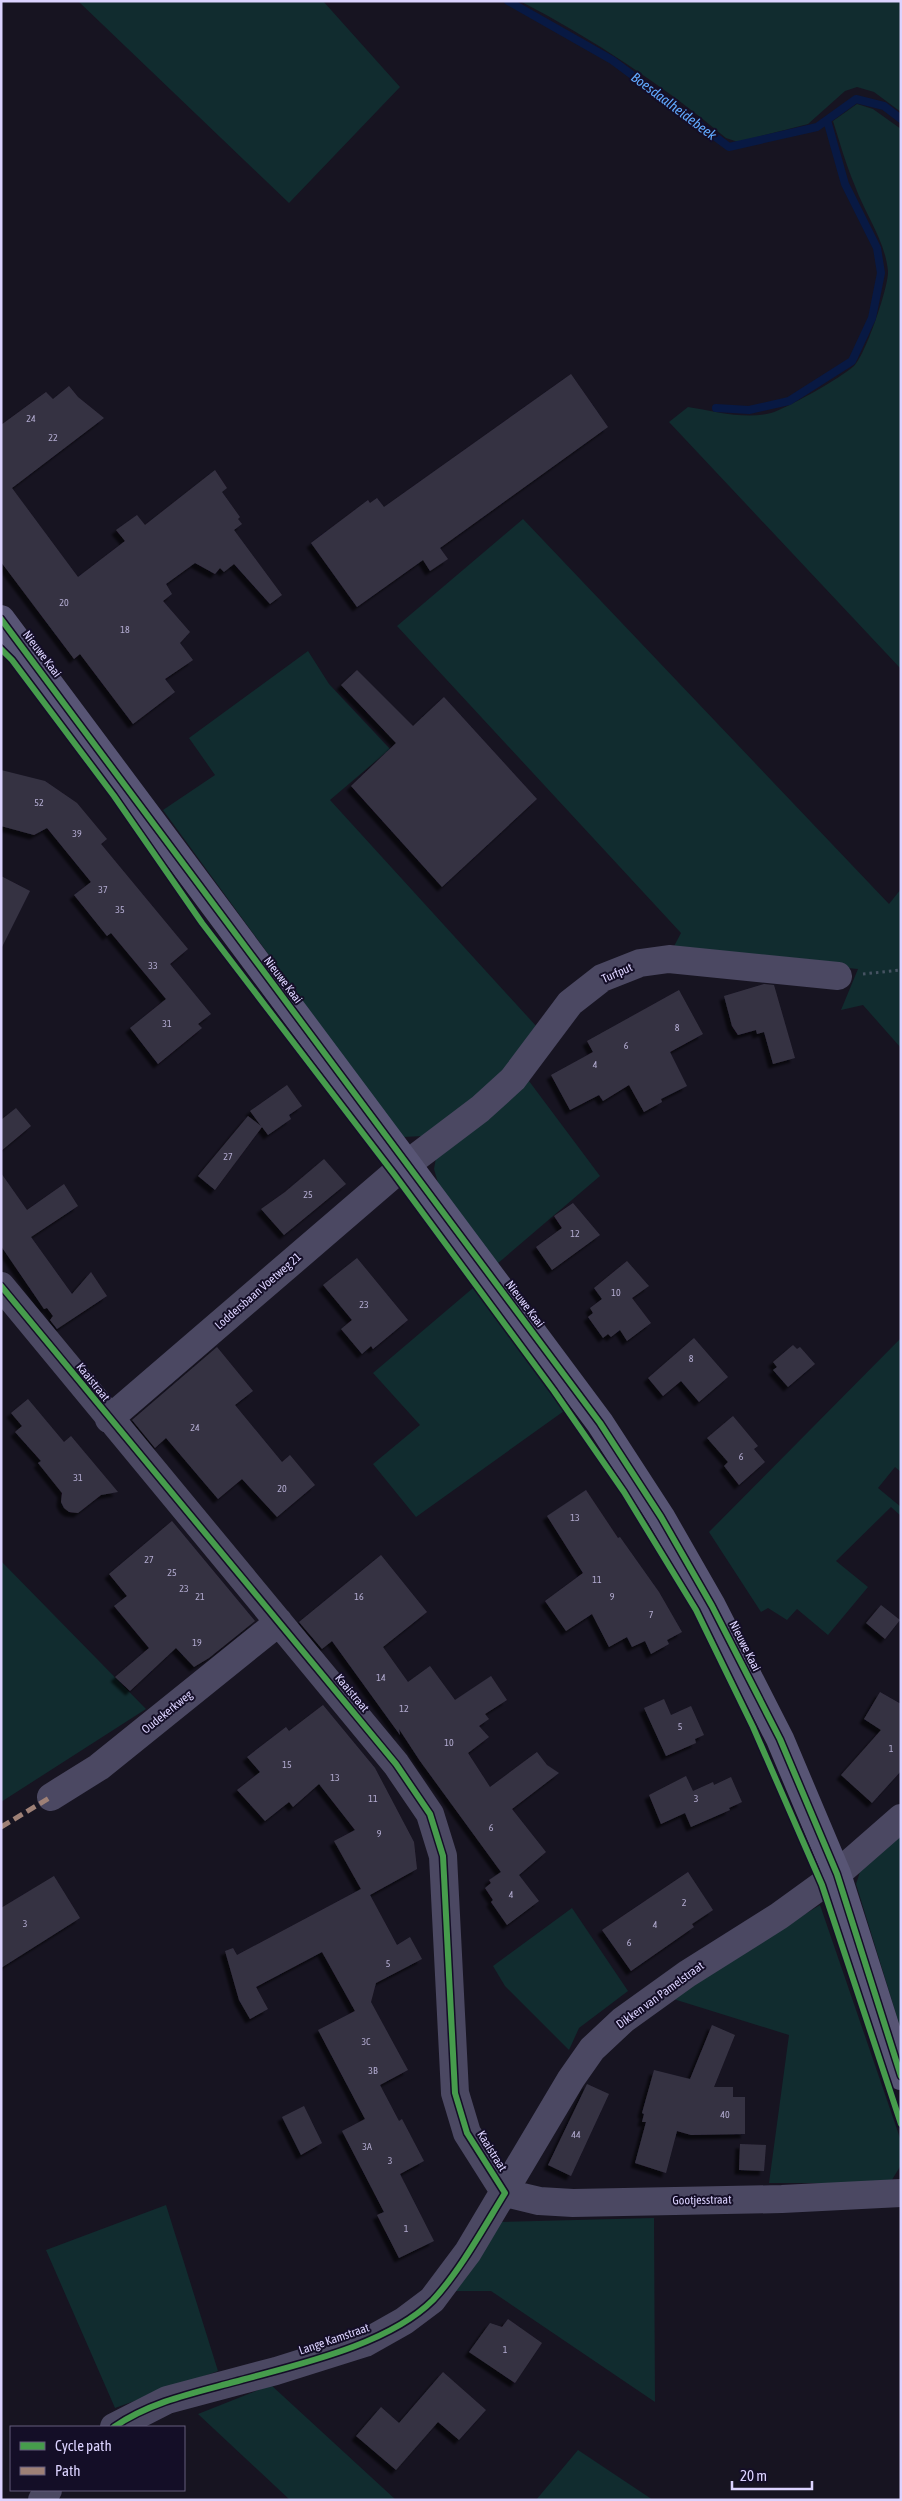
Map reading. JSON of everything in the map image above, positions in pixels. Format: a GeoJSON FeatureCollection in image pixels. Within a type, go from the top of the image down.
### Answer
{"type":"FeatureCollection","features":[{"type":"Feature","properties":{"kind":"main road","name":"Nieuwe Kaai"},"geometry":{"type":"LineString","coordinates":[[3,625],[600,1423],[661,1517],[712,1606],[780,1739],[829,1880],[901,2076]]}},
{"type":"Feature","properties":{"kind":"street","name":"Turfput"},"geometry":{"type":"LineString","coordinates":[[408,1164],[480,1109],[514,1079],[570,1003],[602,978],[640,963],[670,959],[838,976]]}},
{"type":"Feature","properties":{"kind":"street","name":"Loddersbaan Voetweg 21"},"geometry":{"type":"LineString","coordinates":[[109,1419],[408,1164]]}},
{"type":"Feature","properties":{"kind":"street","name":"Kaaistraat"},"geometry":{"type":"LineString","coordinates":[[1,1286],[396,1764],[430,1814],[443,1856],[456,2093],[467,2133],[505,2193]]}},
{"type":"Feature","properties":{"kind":"street","name":"Oudekerkweg"},"geometry":{"type":"LineString","coordinates":[[51,1797],[99,1767],[279,1622]]}},
{"type":"Feature","properties":{"kind":"street","name":"Dikken van Pamelstraat"},"geometry":{"type":"LineString","coordinates":[[505,2193],[571,2079],[592,2049],[623,2020],[679,1980],[779,1916],[829,1880],[901,1818]]}},
{"type":"Feature","properties":{"kind":"street","name":"Gootjesstraat"},"geometry":{"type":"LineString","coordinates":[[505,2193],[538,2201],[573,2203],[782,2199],[901,2193]]}},
{"type":"Feature","properties":{"kind":"street","name":"Lange Kamstraat"},"geometry":{"type":"LineString","coordinates":[[116,2426],[167,2400],[276,2371],[365,2343],[404,2321],[432,2300],[468,2252],[505,2193]]}},
{"type":"Feature","properties":{"kind":"path"},"geometry":{"type":"LineString","coordinates":[[838,976],[901,970]]}},
{"type":"Feature","properties":{"kind":"green space"},"geometry":{"type":"Polygon","coordinates":[[[78,1],[323,1],[400,87],[289,203],[78,1]]]}},
{"type":"Feature","properties":{"kind":"green space"},"geometry":{"type":"Polygon","coordinates":[[[520,1],[901,1],[901,112],[874,92],[857,87],[845,91],[808,124],[738,142],[726,138],[652,81],[601,47],[520,1]]]}},
{"type":"Feature","properties":{"kind":"green space"},"geometry":{"type":"Polygon","coordinates":[[[857,104],[873,109],[901,129],[901,669],[669,422],[688,407],[719,413],[751,416],[771,413],[789,406],[826,385],[848,371],[859,360],[876,320],[885,291],[888,271],[883,249],[859,196],[833,121],[857,104]]]}},
{"type":"Feature","properties":{"kind":"green space"},"geometry":{"type":"Polygon","coordinates":[[[523,519],[889,904],[901,889],[901,1048],[863,1005],[841,1010],[858,969],[672,950],[681,933],[397,626],[523,519]]]}},
{"type":"Feature","properties":{"kind":"green space"},"geometry":{"type":"Polygon","coordinates":[[[308,651],[329,684],[390,749],[330,800],[537,1027],[490,1087],[423,1136],[404,1137],[391,1122],[163,810],[215,775],[189,738],[308,651]]]}},
{"type":"Feature","properties":{"kind":"green space"},"geometry":{"type":"Polygon","coordinates":[[[526,1077],[600,1176],[497,1264],[438,1183],[434,1169],[436,1158],[526,1077]]]}},
{"type":"Feature","properties":{"kind":"green space"},"geometry":{"type":"Polygon","coordinates":[[[473,1288],[564,1411],[416,1517],[373,1464],[420,1425],[373,1373],[473,1288]]]}},
{"type":"Feature","properties":{"kind":"green space"},"geometry":{"type":"Polygon","coordinates":[[[901,1338],[901,1472],[895,1467],[878,1488],[901,1507],[901,1516],[891,1507],[836,1561],[868,1587],[828,1635],[797,1609],[787,1620],[768,1608],[761,1612],[709,1532],[901,1338]]]}},
{"type":"Feature","properties":{"kind":"green space"},"geometry":{"type":"Polygon","coordinates":[[[1,1561],[146,1709],[1,1802],[1,1561]]]}},
{"type":"Feature","properties":{"kind":"green space"},"geometry":{"type":"Polygon","coordinates":[[[901,1836],[901,2030],[856,1884],[860,1872],[901,1836]]]}},
{"type":"Feature","properties":{"kind":"green space"},"geometry":{"type":"Polygon","coordinates":[[[820,1905],[901,2141],[901,2165],[890,2183],[769,2183],[789,2035],[667,1997],[820,1905]]]}},
{"type":"Feature","properties":{"kind":"green space"},"geometry":{"type":"Polygon","coordinates":[[[572,1908],[628,1991],[579,2028],[569,2050],[505,1986],[493,1966],[572,1908]]]}},
{"type":"Feature","properties":{"kind":"green space"},"geometry":{"type":"Polygon","coordinates":[[[166,2205],[218,2371],[115,2408],[46,2250],[166,2205]]]}},
{"type":"Feature","properties":{"kind":"green space"},"geometry":{"type":"Polygon","coordinates":[[[654,2218],[655,2402],[491,2291],[455,2291],[500,2222],[654,2218]]]}},
{"type":"Feature","properties":{"kind":"green space"},"geometry":{"type":"Polygon","coordinates":[[[271,2385],[396,2500],[290,2500],[198,2414],[271,2385]]]}},
{"type":"Feature","properties":{"kind":"green space"},"geometry":{"type":"Polygon","coordinates":[[[578,2450],[653,2500],[536,2500],[578,2450]]]}},
{"type":"Feature","properties":{"kind":"building"},"geometry":{"type":"Polygon","coordinates":[[[571,374],[608,427],[440,548],[448,559],[430,571],[423,560],[357,607],[311,543],[368,500],[370,503],[377,498],[384,507],[571,374]]]}},
{"type":"Feature","properties":{"kind":"building"},"geometry":{"type":"Polygon","coordinates":[[[69,386],[78,397],[104,418],[12,488],[78,577],[125,541],[116,530],[137,515],[145,525],[215,470],[227,488],[222,492],[240,517],[238,519],[242,524],[234,530],[282,595],[270,604],[234,564],[224,572],[220,568],[215,574],[195,563],[166,584],[172,594],[163,601],[190,632],[180,643],[193,660],[165,679],[175,692],[133,724],[80,654],[74,659],[1,562],[1,425],[46,392],[53,399],[69,386]]]}},
{"type":"Feature","properties":{"kind":"building"},"geometry":{"type":"Polygon","coordinates":[[[357,670],[413,726],[444,697],[537,799],[442,887],[351,786],[396,743],[341,685],[357,670]]]}},
{"type":"Feature","properties":{"kind":"building"},"geometry":{"type":"Polygon","coordinates":[[[1,770],[45,781],[77,803],[107,839],[101,844],[188,949],[170,964],[211,1014],[198,1024],[202,1028],[158,1064],[130,1028],[166,999],[111,933],[107,936],[74,895],[91,882],[47,828],[34,835],[1,826],[1,770]]]}},
{"type":"Feature","properties":{"kind":"building"},"geometry":{"type":"Polygon","coordinates":[[[1,876],[30,891],[1,949],[1,876]]]}},
{"type":"Feature","properties":{"kind":"building"},"geometry":{"type":"Polygon","coordinates":[[[764,984],[774,985],[795,1058],[773,1064],[764,1032],[757,1034],[756,1030],[738,1035],[732,1026],[724,996],[764,984]]]}},
{"type":"Feature","properties":{"kind":"building"},"geometry":{"type":"Polygon","coordinates":[[[679,990],[703,1034],[670,1052],[687,1086],[661,1099],[662,1102],[644,1112],[629,1085],[603,1101],[599,1095],[570,1110],[551,1075],[593,1052],[587,1041],[679,990]]]}},
{"type":"Feature","properties":{"kind":"building"},"geometry":{"type":"Polygon","coordinates":[[[287,1085],[302,1106],[289,1115],[291,1119],[268,1135],[262,1127],[215,1190],[198,1176],[248,1116],[261,1126],[250,1111],[287,1085]]]}},
{"type":"Feature","properties":{"kind":"building"},"geometry":{"type":"Polygon","coordinates":[[[16,1108],[31,1126],[1,1151],[1,1120],[16,1108]]]}},
{"type":"Feature","properties":{"kind":"building"},"geometry":{"type":"Polygon","coordinates":[[[324,1159],[346,1184],[284,1235],[261,1209],[285,1192],[324,1159]]]}},
{"type":"Feature","properties":{"kind":"building"},"geometry":{"type":"Polygon","coordinates":[[[1,1173],[27,1210],[64,1184],[78,1206],[31,1237],[72,1294],[91,1272],[107,1296],[57,1329],[50,1320],[53,1316],[47,1308],[44,1309],[1,1246],[1,1173]]]}},
{"type":"Feature","properties":{"kind":"building"},"geometry":{"type":"Polygon","coordinates":[[[573,1203],[600,1235],[552,1270],[536,1247],[562,1228],[554,1216],[573,1203]]]}},
{"type":"Feature","properties":{"kind":"building"},"geometry":{"type":"Polygon","coordinates":[[[357,1258],[408,1320],[373,1349],[371,1346],[362,1354],[341,1329],[352,1320],[323,1285],[357,1258]]]}},
{"type":"Feature","properties":{"kind":"building"},"geometry":{"type":"Polygon","coordinates":[[[627,1261],[649,1286],[632,1298],[651,1323],[627,1341],[620,1330],[611,1337],[608,1334],[603,1338],[588,1317],[593,1313],[590,1308],[602,1299],[594,1288],[627,1261]]]}},
{"type":"Feature","properties":{"kind":"building"},"geometry":{"type":"Polygon","coordinates":[[[694,1338],[728,1377],[699,1402],[681,1381],[663,1396],[648,1378],[694,1338]]]}},
{"type":"Feature","properties":{"kind":"building"},"geometry":{"type":"Polygon","coordinates":[[[793,1345],[797,1349],[800,1347],[815,1364],[788,1387],[773,1370],[777,1367],[773,1362],[793,1345]]]}},
{"type":"Feature","properties":{"kind":"building"},"geometry":{"type":"Polygon","coordinates":[[[217,1347],[253,1391],[235,1405],[282,1462],[290,1455],[315,1485],[277,1517],[242,1479],[218,1499],[166,1438],[155,1448],[132,1420],[217,1347]]]}},
{"type":"Feature","properties":{"kind":"building"},"geometry":{"type":"Polygon","coordinates":[[[28,1399],[64,1442],[71,1436],[118,1492],[101,1495],[78,1513],[69,1512],[64,1508],[61,1502],[62,1493],[38,1463],[41,1461],[15,1432],[22,1426],[11,1413],[28,1399]]]}},
{"type":"Feature","properties":{"kind":"building"},"geometry":{"type":"Polygon","coordinates":[[[733,1416],[758,1446],[754,1449],[765,1462],[739,1485],[724,1466],[728,1462],[707,1438],[733,1416]]]}},
{"type":"Feature","properties":{"kind":"building"},"geometry":{"type":"Polygon","coordinates":[[[586,1490],[618,1538],[620,1537],[659,1592],[682,1632],[667,1640],[669,1644],[651,1654],[645,1641],[632,1647],[627,1637],[609,1647],[592,1614],[566,1631],[545,1601],[583,1573],[547,1516],[586,1490]]]}},
{"type":"Feature","properties":{"kind":"building"},"geometry":{"type":"Polygon","coordinates":[[[172,1521],[255,1621],[209,1658],[194,1667],[176,1648],[130,1691],[115,1677],[149,1648],[114,1606],[127,1596],[109,1574],[172,1521]]]}},
{"type":"Feature","properties":{"kind":"building"},"geometry":{"type":"Polygon","coordinates":[[[381,1555],[427,1612],[383,1647],[408,1682],[430,1666],[455,1700],[491,1676],[507,1700],[485,1714],[489,1719],[479,1726],[489,1737],[468,1753],[490,1787],[537,1752],[547,1765],[559,1773],[512,1809],[546,1852],[519,1875],[539,1901],[507,1925],[491,1902],[493,1900],[485,1888],[491,1883],[489,1880],[501,1872],[399,1729],[400,1735],[332,1641],[322,1649],[299,1622],[381,1555]]]}},
{"type":"Feature","properties":{"kind":"building"},"geometry":{"type":"Polygon","coordinates":[[[881,1605],[900,1620],[885,1639],[866,1623],[881,1605]]]}},
{"type":"Feature","properties":{"kind":"building"},"geometry":{"type":"Polygon","coordinates":[[[880,1692],[901,1704],[901,1771],[872,1803],[841,1775],[881,1730],[864,1719],[880,1692]]]}},
{"type":"Feature","properties":{"kind":"building"},"geometry":{"type":"Polygon","coordinates":[[[664,1699],[671,1715],[691,1706],[704,1735],[695,1739],[696,1743],[666,1756],[644,1708],[664,1699]]]}},
{"type":"Feature","properties":{"kind":"building"},"geometry":{"type":"Polygon","coordinates":[[[323,1705],[375,1768],[414,1842],[417,1869],[370,1895],[397,1945],[410,1937],[422,1959],[376,1983],[371,2002],[408,2070],[380,2085],[399,2121],[402,2119],[424,2161],[400,2174],[434,2241],[399,2258],[377,2215],[384,2212],[342,2131],[365,2119],[318,2030],[355,2011],[322,1952],[256,1987],[268,2009],[250,2019],[239,2000],[225,1951],[233,1948],[237,1955],[361,1889],[334,1841],[355,1830],[319,1784],[293,1807],[289,1802],[265,1821],[237,1790],[260,1772],[247,1757],[286,1727],[289,1731],[323,1705]]]}},
{"type":"Feature","properties":{"kind":"building"},"geometry":{"type":"Polygon","coordinates":[[[686,1776],[693,1791],[713,1782],[714,1785],[731,1777],[742,1802],[729,1808],[730,1810],[691,1827],[685,1813],[661,1824],[649,1795],[686,1776]]]}},
{"type":"Feature","properties":{"kind":"building"},"geometry":{"type":"Polygon","coordinates":[[[688,1872],[713,1910],[692,1924],[694,1927],[631,1971],[602,1930],[688,1872]]]}},
{"type":"Feature","properties":{"kind":"building"},"geometry":{"type":"Polygon","coordinates":[[[54,1876],[80,1918],[1,1968],[1,1908],[54,1876]]]}},
{"type":"Feature","properties":{"kind":"building"},"geometry":{"type":"Polygon","coordinates":[[[712,2025],[735,2035],[714,2087],[733,2087],[733,2097],[745,2097],[745,2134],[691,2135],[677,2131],[666,2173],[635,2163],[646,2122],[642,2122],[644,2114],[642,2113],[654,2070],[690,2079],[712,2025]]]}},
{"type":"Feature","properties":{"kind":"building"},"geometry":{"type":"Polygon","coordinates":[[[587,2084],[609,2094],[571,2176],[548,2165],[587,2084]]]}},
{"type":"Feature","properties":{"kind":"building"},"geometry":{"type":"Polygon","coordinates":[[[304,2106],[322,2143],[301,2155],[282,2117],[304,2106]]]}},
{"type":"Feature","properties":{"kind":"building"},"geometry":{"type":"Polygon","coordinates":[[[740,2144],[766,2145],[764,2171],[739,2170],[740,2144]]]}},
{"type":"Feature","properties":{"kind":"building"},"geometry":{"type":"Polygon","coordinates":[[[508,2319],[542,2343],[515,2383],[469,2352],[490,2323],[502,2327],[508,2319]]]}},
{"type":"Feature","properties":{"kind":"building"},"geometry":{"type":"Polygon","coordinates":[[[443,2372],[486,2410],[459,2440],[438,2422],[396,2470],[356,2436],[381,2407],[399,2423],[443,2372]]]}},
{"type":"Feature","properties":{"kind":"waterway","name":"Boesdaalheidebeek"},"geometry":{"type":"LineString","coordinates":[[508,1],[612,60],[729,147],[817,127],[856,99],[884,106],[901,119]]}},
{"type":"Feature","properties":{"kind":"waterway"},"geometry":{"type":"LineString","coordinates":[[716,408],[749,410],[789,401],[852,361],[872,318],[881,273],[877,248],[845,184],[827,120]]}},
{"type":"Feature","properties":{"kind":"marked path"},"geometry":{"type":"LineString","coordinates":[[1,1827],[51,1797]]}},
{"type":"Feature","properties":{"kind":"cycle path"},"geometry":{"type":"LineString","coordinates":[[1,619],[600,1423],[661,1517],[712,1606],[780,1739],[837,1874],[901,2076]]}},
{"type":"Feature","properties":{"kind":"cycle path"},"geometry":{"type":"LineString","coordinates":[[1,649],[12,660],[114,796],[202,923],[394,1174],[554,1391],[624,1492],[696,1610],[753,1727],[822,1885],[901,2124]]}},
{"type":"Feature","properties":{"kind":"cycle path"},"geometry":{"type":"LineString","coordinates":[[1,1286],[396,1764],[430,1814],[443,1856],[455,2093],[467,2133],[505,2193],[453,2276],[433,2300],[414,2316],[391,2330],[366,2342],[312,2361],[172,2399],[142,2411],[116,2426]]}}]}
